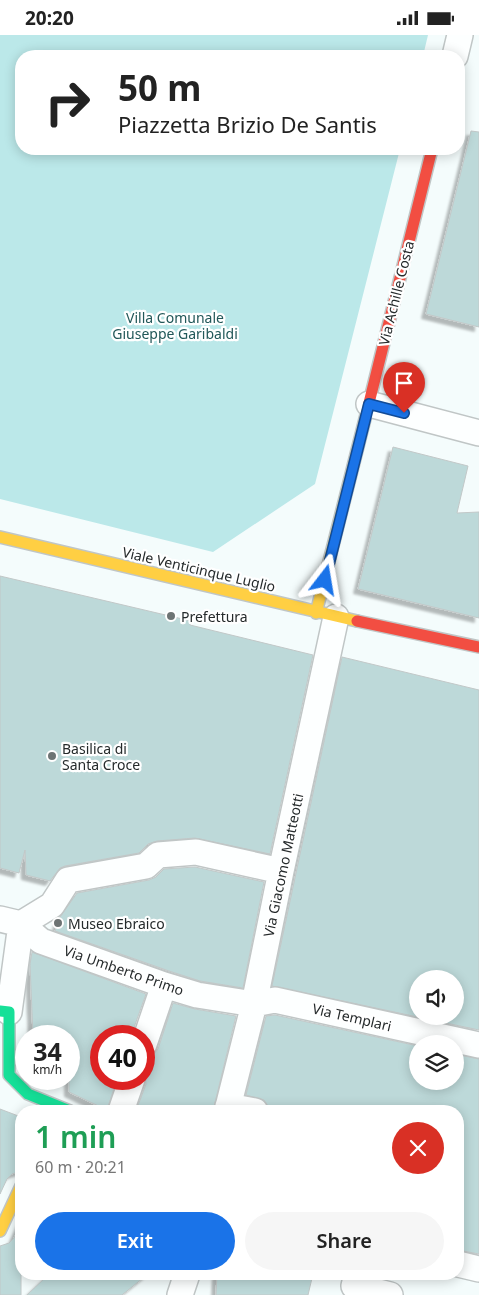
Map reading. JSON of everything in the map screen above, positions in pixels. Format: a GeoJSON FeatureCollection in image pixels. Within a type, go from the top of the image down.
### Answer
{"type":"FeatureCollection","features":[{"type":"Feature","properties":{"kind":"street"},"geometry":{"type":"LineString","coordinates":[[456,50],[460,35]]}},
{"type":"Feature","properties":{"kind":"street","name":"Via Achille Costa"},"geometry":{"type":"LineString","coordinates":[[326,615],[369,404],[431,155]]}},
{"type":"Feature","properties":{"kind":"street"},"geometry":{"type":"LineString","coordinates":[[369,404],[479,433]]}},
{"type":"Feature","properties":{"kind":"street","name":"Viale Venticinque Luglio"},"geometry":{"type":"LineString","coordinates":[[0,537],[326,615],[479,647]]}},
{"type":"Feature","properties":{"kind":"street","name":"Via Giacomo Matteotti"},"geometry":{"type":"LineString","coordinates":[[228,1105],[254,1004],[281,871],[326,615]]}},
{"type":"Feature","properties":{"kind":"street"},"geometry":{"type":"LineString","coordinates":[[55,1105],[28,1094],[9,1075],[5,1011],[10,921],[52,905],[68,880],[146,866],[158,855],[196,852],[281,871]]}},
{"type":"Feature","properties":{"kind":"street","name":"Via Umberto Primo"},"geometry":{"type":"LineString","coordinates":[[10,921],[41,941],[164,985],[197,995],[254,1004]]}},
{"type":"Feature","properties":{"kind":"street"},"geometry":{"type":"LineString","coordinates":[[150,1025],[164,985]]}},
{"type":"Feature","properties":{"kind":"street","name":"Via Templari"},"geometry":{"type":"LineString","coordinates":[[254,1004],[275,1000],[479,1045]]}},
{"type":"Feature","properties":{"kind":"street"},"geometry":{"type":"LineString","coordinates":[[123,1105],[128,1090]]}},
{"type":"Feature","properties":{"kind":"street"},"geometry":{"type":"LineString","coordinates":[[0,1231],[15,1199]]}},
{"type":"Feature","properties":{"kind":"street"},"geometry":{"type":"LineString","coordinates":[[464,1265],[479,1269]]}},
{"type":"Feature","properties":{"kind":"street"},"geometry":{"type":"LineString","coordinates":[[180,1295],[185,1280]]}},
{"type":"Feature","properties":{"kind":"street"},"geometry":{"type":"LineString","coordinates":[[356,1280],[354,1286],[390,1295]]}},
{"type":"Feature","properties":{"kind":"green space","name":"Villa Comunale Giuseppe Garibaldi"},"geometry":{"type":"Polygon","coordinates":[[[0,35],[428,35],[424,50],[15,50],[15,155],[398,155],[315,484],[213,552],[0,499],[0,35]]]}},
{"type":"Feature","properties":{"kind":"building"},"geometry":{"type":"Polygon","coordinates":[[[471,131],[479,132],[479,327],[426,314],[471,131]]]}},
{"type":"Feature","properties":{"kind":"building"},"geometry":{"type":"Polygon","coordinates":[[[393,447],[468,466],[457,513],[479,512],[479,618],[358,589],[393,447]]]}},
{"type":"Feature","properties":{"kind":"building"},"geometry":{"type":"Polygon","coordinates":[[[0,576],[191,621],[190,625],[313,655],[270,854],[195,838],[157,841],[148,844],[139,853],[65,866],[60,868],[50,881],[26,875],[25,850],[19,873],[0,868],[0,576]]]}},
{"type":"Feature","properties":{"kind":"building"},"geometry":{"type":"Polygon","coordinates":[[[342,657],[479,690],[479,1030],[455,1025],[464,1025],[464,970],[409,970],[409,1015],[272,986],[342,657]]]}},
{"type":"Feature","properties":{"kind":"building"},"geometry":{"type":"Polygon","coordinates":[[[195,867],[264,882],[243,988],[200,981],[55,931],[60,917],[77,893],[149,880],[156,877],[164,869],[195,867]]]}},
{"type":"Feature","properties":{"kind":"building"},"geometry":{"type":"Polygon","coordinates":[[[32,952],[146,994],[135,1025],[90,1025],[90,1090],[113,1090],[109,1105],[96,1105],[69,1092],[69,1090],[80,1090],[80,1025],[33,1025],[30,964],[32,952]]]}},
{"type":"Feature","properties":{"kind":"building"},"geometry":{"type":"Polygon","coordinates":[[[173,1003],[236,1016],[214,1105],[138,1105],[144,1090],[155,1090],[155,1053],[158,1049],[173,1003]]]}},
{"type":"Feature","properties":{"kind":"building"},"geometry":{"type":"Polygon","coordinates":[[[275,1015],[409,1044],[409,1090],[464,1090],[464,1056],[479,1059],[479,1254],[464,1251],[464,1105],[267,1105],[264,1100],[246,1095],[266,1016],[275,1015]]]}},
{"type":"Feature","properties":{"kind":"building"},"geometry":{"type":"Polygon","coordinates":[[[0,1109],[15,1115],[15,1173],[7,1179],[0,1194],[0,1109]]]}},
{"type":"Feature","properties":{"kind":"building"},"geometry":{"type":"Polygon","coordinates":[[[15,1236],[15,1280],[21,1280],[21,1295],[0,1295],[0,1246],[9,1243],[15,1236]]]}},
{"type":"Feature","properties":{"kind":"building"},"geometry":{"type":"Polygon","coordinates":[[[43,1280],[141,1280],[122,1295],[27,1295],[43,1280]]]}},
{"type":"Feature","properties":{"kind":"building"},"geometry":{"type":"Polygon","coordinates":[[[217,1280],[312,1280],[308,1295],[216,1295],[217,1280]]]}},
{"type":"Feature","properties":{"kind":"traffic: fast"},"geometry":{"type":"LineString","coordinates":[[0,1011],[9,1012],[9,1075],[28,1094],[55,1105]]}},
{"type":"Feature","properties":{"kind":"traffic: slow"},"geometry":{"type":"LineString","coordinates":[[316,613],[369,403]]}},
{"type":"Feature","properties":{"kind":"traffic: slow"},"geometry":{"type":"LineString","coordinates":[[0,537],[357,621]]}},
{"type":"Feature","properties":{"kind":"traffic: slow"},"geometry":{"type":"LineString","coordinates":[[0,1231],[15,1199]]}},
{"type":"Feature","properties":{"kind":"traffic: jam"},"geometry":{"type":"LineString","coordinates":[[369,403],[431,155]]}},
{"type":"Feature","properties":{"kind":"traffic: jam"},"geometry":{"type":"LineString","coordinates":[[357,621],[479,647]]}},
{"type":"Feature","properties":{"kind":"place","name":"Prefettura"},"geometry":{"type":"Point","coordinates":[171,616]}},
{"type":"Feature","properties":{"kind":"place","name":"Basilica di Santa Croce"},"geometry":{"type":"Point","coordinates":[52,756]}},
{"type":"Feature","properties":{"kind":"place","name":"Museo Ebraico"},"geometry":{"type":"Point","coordinates":[58,923]}},
{"type":"Feature","properties":{"kind":"route"},"geometry":{"type":"LineString","coordinates":[[325,580],[369,404],[404,413]]}}]}
